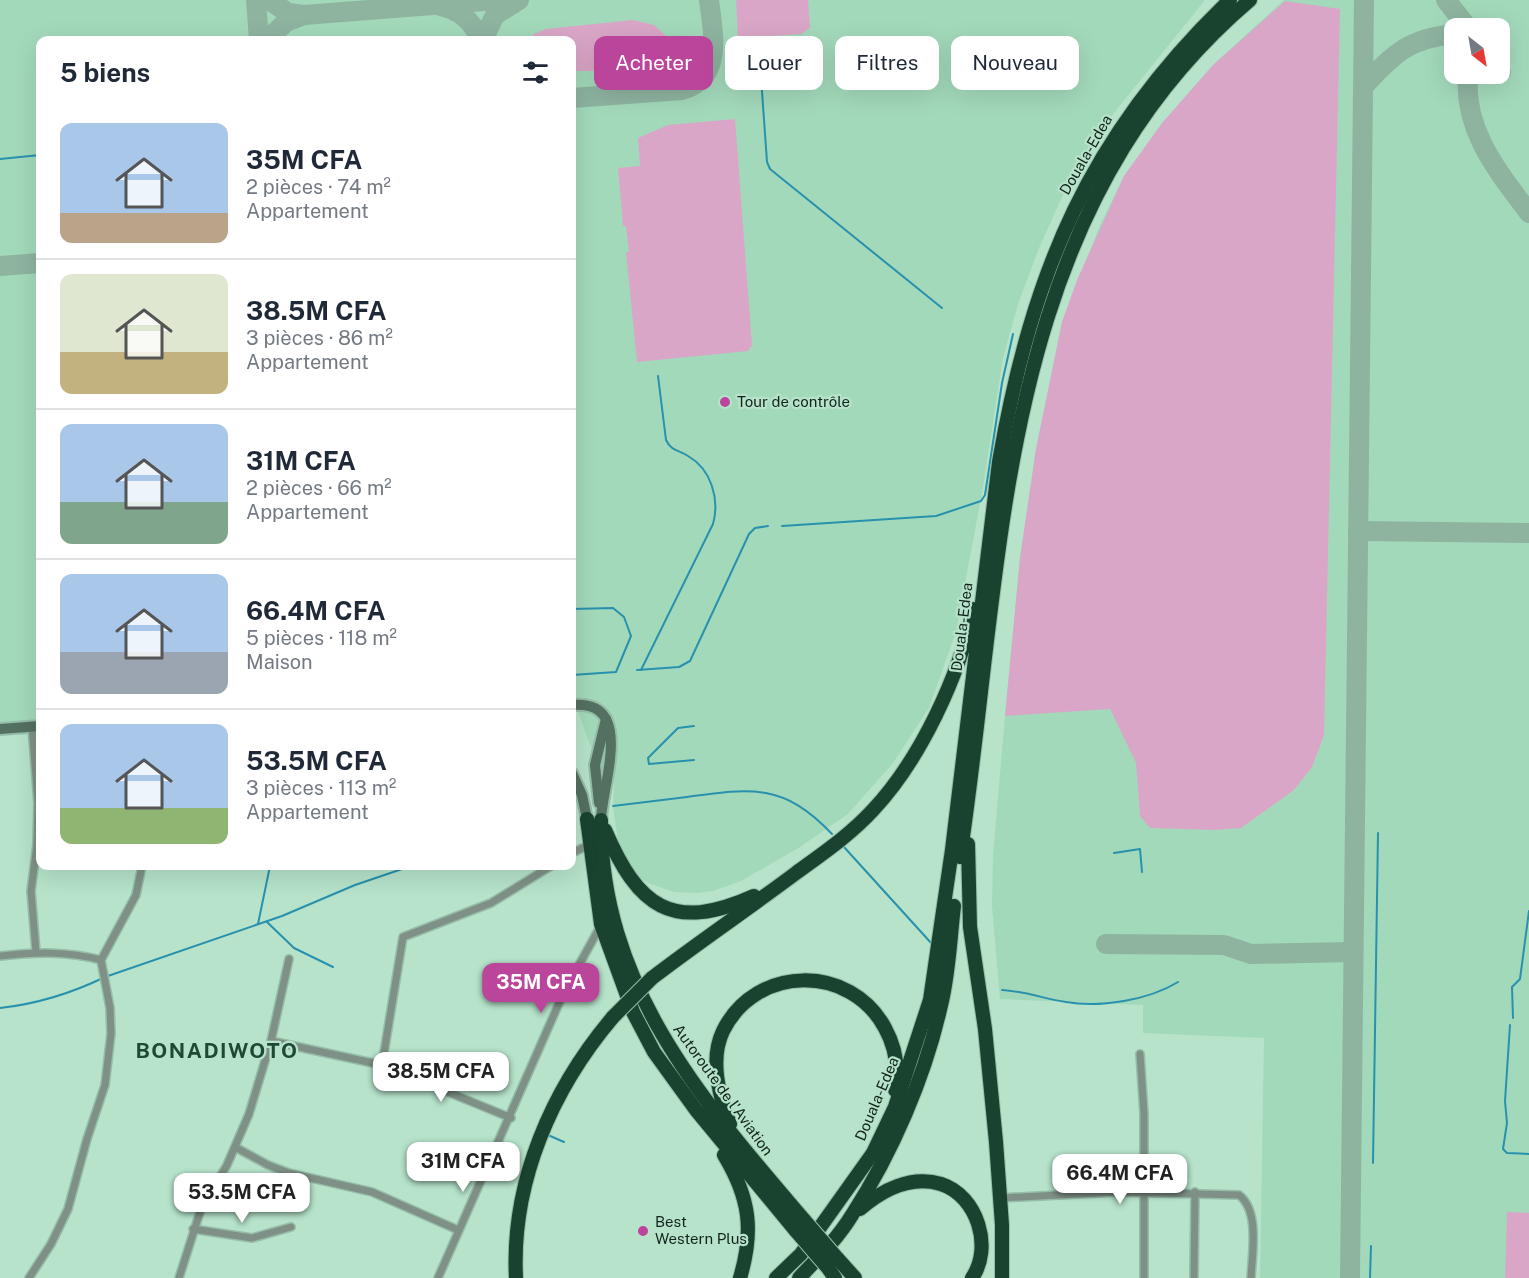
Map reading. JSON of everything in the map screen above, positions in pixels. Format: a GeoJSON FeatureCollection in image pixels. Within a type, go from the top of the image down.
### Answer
{"type":"FeatureCollection","features":[{"type":"Feature","properties":{"kind":"highway","name":"Douala-Edea"},"geometry":{"type":"LineString","coordinates":[[776,1278],[801,1254],[873,1153],[895,1107],[930,1000],[952,850],[992,515],[1009,406],[1035,306],[1056,249],[1083,189],[1127,117],[1192,39],[1230,0]]}},
{"type":"Feature","properties":{"kind":"highway","name":"Douala-Edea"},"geometry":{"type":"LineString","coordinates":[[799,1278],[852,1216],[878,1169],[903,1116],[936,1026],[945,982],[1010,475],[1021,411],[1047,313],[1088,212],[1122,149],[1179,72],[1216,31],[1250,0]]}},
{"type":"Feature","properties":{"kind":"highway"},"geometry":{"type":"LineString","coordinates":[[516,1278],[518,1225],[540,1135],[572,1070],[613,1017],[652,978],[840,840],[886,795],[927,729],[960,655],[970,623],[992,515]]}},
{"type":"Feature","properties":{"kind":"highway"},"geometry":{"type":"LineString","coordinates":[[968,808],[970,927],[985,1029],[1000,1198],[1002,1278]]}},
{"type":"Feature","properties":{"kind":"highway"},"geometry":{"type":"LineString","coordinates":[[596,816],[621,867],[631,881],[659,905],[680,913],[700,914],[723,910],[782,884]]}},
{"type":"Feature","properties":{"kind":"highway","name":"Autoroute de l'Aviation"},"geometry":{"type":"LineString","coordinates":[[596,816],[601,924],[617,974],[643,1032],[654,1052],[696,1110],[801,1226]]}},
{"type":"Feature","properties":{"kind":"highway","name":"Autoroute de l'Aviation"},"geometry":{"type":"LineString","coordinates":[[596,843],[613,921],[631,976],[665,1043],[834,1268],[855,1278]]}},
{"type":"Feature","properties":{"kind":"highway"},"geometry":{"type":"LineString","coordinates":[[738,1143],[718,1087],[717,1052],[723,1031],[751,997],[773,984],[799,979],[820,980],[844,987],[861,999],[879,1017],[895,1053],[898,1077],[892,1107],[873,1153]]}},
{"type":"Feature","properties":{"kind":"highway"},"geometry":{"type":"LineString","coordinates":[[696,1110],[734,1172],[747,1210],[750,1232],[740,1278]]}},
{"type":"Feature","properties":{"kind":"highway"},"geometry":{"type":"LineString","coordinates":[[852,1216],[878,1194],[897,1185],[916,1182],[944,1185],[968,1207],[979,1223],[983,1240],[982,1258],[972,1278]]}},
{"type":"Feature","properties":{"kind":"street"},"geometry":{"type":"LineString","coordinates":[[576,705],[592,706],[606,719],[595,765],[596,816]]}},
{"type":"Feature","properties":{"kind":"street"},"geometry":{"type":"LineString","coordinates":[[0,729],[36,726]]}},
{"type":"Feature","properties":{"kind":"street","name":"Autoroute de l'Aviation"},"geometry":{"type":"LineString","coordinates":[[576,785],[596,816]]}},
{"type":"Feature","properties":{"kind":"street"},"geometry":{"type":"LineString","coordinates":[[576,852],[596,843]]}},
{"type":"Feature","properties":{"kind":"street"},"geometry":{"type":"LineString","coordinates":[[36,862],[31,891],[36,952]]}},
{"type":"Feature","properties":{"kind":"street"},"geometry":{"type":"LineString","coordinates":[[29,1278],[47,1253],[68,1209],[87,1138],[105,1085],[111,1034],[110,1008],[101,960],[136,895],[141,870]]}},
{"type":"Feature","properties":{"kind":"street"},"geometry":{"type":"LineString","coordinates":[[381,1065],[403,937],[491,903],[544,870]]}},
{"type":"Feature","properties":{"kind":"street"},"geometry":{"type":"LineString","coordinates":[[438,1278],[511,1118],[564,992],[601,924]]}},
{"type":"Feature","properties":{"kind":"street"},"geometry":{"type":"LineString","coordinates":[[0,956],[36,952],[65,953],[101,960]]}},
{"type":"Feature","properties":{"kind":"street"},"geometry":{"type":"LineString","coordinates":[[179,1278],[193,1229],[235,1147],[249,1114],[271,1041],[289,959]]}},
{"type":"Feature","properties":{"kind":"street"},"geometry":{"type":"LineString","coordinates":[[271,1041],[381,1065],[511,1118]]}},
{"type":"Feature","properties":{"kind":"street"},"geometry":{"type":"LineString","coordinates":[[1140,1054],[1144,1278]]}},
{"type":"Feature","properties":{"kind":"street"},"geometry":{"type":"LineString","coordinates":[[235,1147],[268,1165],[289,1173],[372,1192],[458,1230]]}},
{"type":"Feature","properties":{"kind":"street"},"geometry":{"type":"LineString","coordinates":[[1000,1198],[1144,1192],[1239,1195],[1246,1200],[1252,1233],[1251,1278]]}},
{"type":"Feature","properties":{"kind":"street"},"geometry":{"type":"LineString","coordinates":[[1194,1278],[1195,1192]]}},
{"type":"Feature","properties":{"kind":"street"},"geometry":{"type":"LineString","coordinates":[[193,1229],[252,1238],[291,1227]]}},
{"type":"Feature","properties":{"kind":"shaded area"},"geometry":{"type":"Polygon","coordinates":[[[0,0],[1205,0],[1105,124],[1067,186],[1039,248],[1018,304],[1003,358],[983,487],[956,632],[929,708],[893,763],[848,814],[800,847],[741,881],[713,891],[697,893],[674,892],[648,883],[639,877],[626,860],[618,841],[613,807],[615,760],[594,755],[576,712],[576,36],[36,36],[36,720],[0,723],[0,0]]]}},
{"type":"Feature","properties":{"kind":"shaded area"},"geometry":{"type":"Polygon","coordinates":[[[736,0],[808,0],[810,28],[801,34],[738,36],[736,0]]]}},
{"type":"Feature","properties":{"kind":"shaded area"},"geometry":{"type":"Polygon","coordinates":[[[1284,0],[1529,0],[1529,1278],[1260,1278],[1264,1038],[1143,1033],[1143,1005],[1000,999],[992,906],[993,855],[1020,558],[1036,449],[1062,322],[1100,225],[1124,176],[1163,123],[1213,65],[1284,0]]]}},
{"type":"Feature","properties":{"kind":"shaded area"},"geometry":{"type":"Polygon","coordinates":[[[1285,1],[1340,9],[1324,735],[1312,767],[1294,790],[1241,828],[1215,830],[1150,828],[1140,816],[1136,763],[1110,709],[1005,716],[1020,558],[1036,449],[1062,322],[1077,280],[1124,176],[1162,123],[1213,65],[1285,1]]]}},
{"type":"Feature","properties":{"kind":"shaded area"},"geometry":{"type":"Polygon","coordinates":[[[633,20],[654,25],[666,36],[594,36],[594,71],[576,71],[576,36],[532,36],[546,29],[633,20]]]}},
{"type":"Feature","properties":{"kind":"shaded area"},"geometry":{"type":"Polygon","coordinates":[[[735,119],[752,345],[748,351],[637,362],[626,252],[629,252],[626,226],[623,226],[618,168],[640,166],[638,138],[668,125],[735,119]]]}},
{"type":"Feature","properties":{"kind":"shaded area"},"geometry":{"type":"Polygon","coordinates":[[[1507,1212],[1529,1213],[1529,1278],[1505,1278],[1507,1212]]]}},
{"type":"Feature","properties":{"kind":"waterway"},"geometry":{"type":"LineString","coordinates":[[762,90],[767,162],[770,169],[942,308]]}},
{"type":"Feature","properties":{"kind":"waterway"},"geometry":{"type":"LineString","coordinates":[[0,159],[36,155]]}},
{"type":"Feature","properties":{"kind":"waterway"},"geometry":{"type":"LineString","coordinates":[[782,526],[936,516],[981,501],[985,495],[1002,383],[1013,334]]}},
{"type":"Feature","properties":{"kind":"waterway"},"geometry":{"type":"LineString","coordinates":[[641,670],[713,524],[715,514],[712,485],[703,469],[688,456],[673,448],[666,440],[658,376]]}},
{"type":"Feature","properties":{"kind":"waterway"},"geometry":{"type":"LineString","coordinates":[[637,670],[679,667],[690,661],[749,534],[755,528],[768,526]]}},
{"type":"Feature","properties":{"kind":"waterway"},"geometry":{"type":"LineString","coordinates":[[576,609],[613,608],[624,617],[631,636],[616,672],[576,675]]}},
{"type":"Feature","properties":{"kind":"waterway"},"geometry":{"type":"LineString","coordinates":[[694,726],[678,728],[648,758],[649,764],[694,760]]}},
{"type":"Feature","properties":{"kind":"waterway"},"geometry":{"type":"LineString","coordinates":[[613,806],[730,792],[766,793],[798,805],[815,817],[832,834]]}},
{"type":"Feature","properties":{"kind":"waterway"},"geometry":{"type":"LineString","coordinates":[[1373,1163],[1378,833]]}},
{"type":"Feature","properties":{"kind":"waterway"},"geometry":{"type":"LineString","coordinates":[[844,847],[932,944]]}},
{"type":"Feature","properties":{"kind":"waterway"},"geometry":{"type":"LineString","coordinates":[[1114,853],[1140,849],[1142,872]]}},
{"type":"Feature","properties":{"kind":"waterway"},"geometry":{"type":"LineString","coordinates":[[258,924],[269,870]]}},
{"type":"Feature","properties":{"kind":"waterway"},"geometry":{"type":"LineString","coordinates":[[0,1008],[41,1001],[67,993],[105,977],[282,916],[355,885],[399,870]]}},
{"type":"Feature","properties":{"kind":"waterway"},"geometry":{"type":"LineString","coordinates":[[1513,1018],[1512,987],[1520,979],[1529,911]]}},
{"type":"Feature","properties":{"kind":"waterway"},"geometry":{"type":"LineString","coordinates":[[267,922],[294,948],[333,967]]}},
{"type":"Feature","properties":{"kind":"waterway"},"geometry":{"type":"LineString","coordinates":[[1002,990],[1079,1004],[1094,1004],[1139,998],[1178,982]]}},
{"type":"Feature","properties":{"kind":"waterway"},"geometry":{"type":"LineString","coordinates":[[1510,1025],[1505,1101],[1507,1123],[1503,1149],[1507,1153],[1529,1154]]}},
{"type":"Feature","properties":{"kind":"waterway"},"geometry":{"type":"LineString","coordinates":[[548,1135],[564,1142]]}},
{"type":"Feature","properties":{"kind":"waterway"},"geometry":{"type":"LineString","coordinates":[[1370,1278],[1371,1246]]}},
{"type":"Feature","properties":{"kind":"taxiway"},"geometry":{"type":"LineString","coordinates":[[256,0],[259,36]]}},
{"type":"Feature","properties":{"kind":"taxiway"},"geometry":{"type":"LineString","coordinates":[[269,0],[288,13],[304,15],[497,0]]}},
{"type":"Feature","properties":{"kind":"taxiway"},"geometry":{"type":"LineString","coordinates":[[485,36],[495,15],[519,0]]}},
{"type":"Feature","properties":{"kind":"taxiway"},"geometry":{"type":"LineString","coordinates":[[576,98],[682,90],[695,84],[704,76],[713,53],[709,0]]}},
{"type":"Feature","properties":{"kind":"taxiway"},"geometry":{"type":"LineString","coordinates":[[1350,1278],[1364,0]]}},
{"type":"Feature","properties":{"kind":"taxiway"},"geometry":{"type":"LineString","coordinates":[[1446,0],[1460,18]]}},
{"type":"Feature","properties":{"kind":"taxiway"},"geometry":{"type":"LineString","coordinates":[[440,6],[454,10],[465,17],[478,36]]}},
{"type":"Feature","properties":{"kind":"taxiway"},"geometry":{"type":"LineString","coordinates":[[271,36],[286,22],[304,15]]}},
{"type":"Feature","properties":{"kind":"taxiway"},"geometry":{"type":"LineString","coordinates":[[1365,85],[1385,64],[1404,49],[1414,43],[1444,35]]}},
{"type":"Feature","properties":{"kind":"taxiway"},"geometry":{"type":"LineString","coordinates":[[1468,84],[1471,113],[1485,148],[1494,165],[1529,213]]}},
{"type":"Feature","properties":{"kind":"taxiway"},"geometry":{"type":"LineString","coordinates":[[0,266],[36,263]]}},
{"type":"Feature","properties":{"kind":"taxiway"},"geometry":{"type":"LineString","coordinates":[[1358,531],[1529,533]]}},
{"type":"Feature","properties":{"kind":"taxiway"},"geometry":{"type":"LineString","coordinates":[[1106,944],[1224,945],[1251,954],[1352,952]]}},
{"type":"Feature","properties":{"kind":"place","name":"Tour de contrôle"},"geometry":{"type":"Point","coordinates":[725,402]}},
{"type":"Feature","properties":{"kind":"place","name":"Best Western Plus"},"geometry":{"type":"Point","coordinates":[643,1231]}},
{"type":"Feature","properties":{"kind":"district","name":"BONADIWOTO"},"geometry":{"type":"Point","coordinates":[217,1051]}}]}
